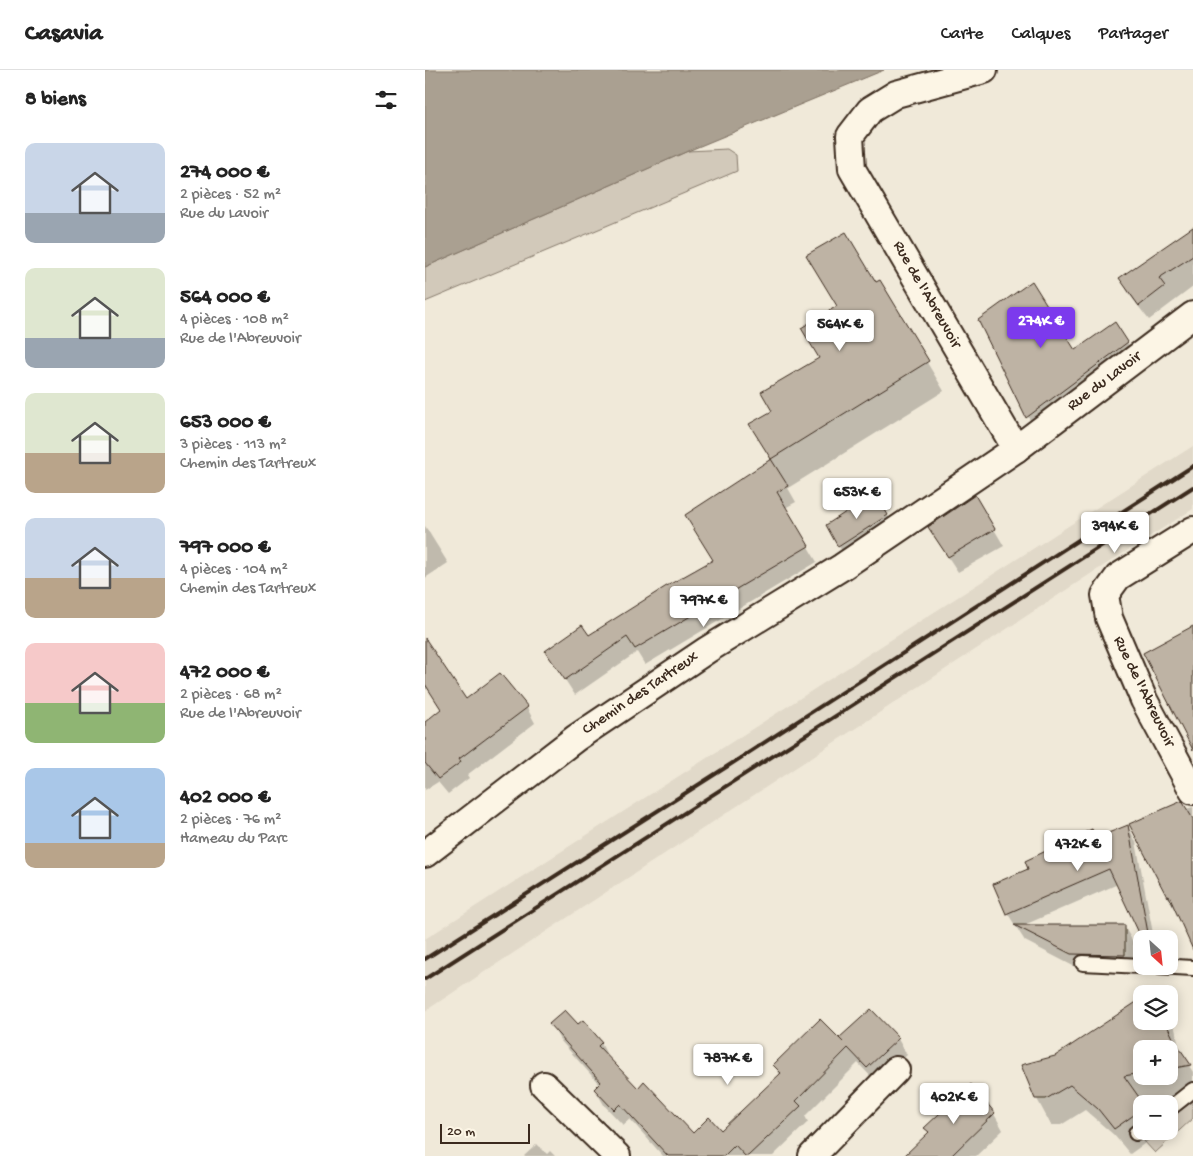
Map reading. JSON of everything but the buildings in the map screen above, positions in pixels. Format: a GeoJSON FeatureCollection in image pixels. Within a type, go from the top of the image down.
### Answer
{"type":"FeatureCollection","features":[{"type":"Feature","properties":{"kind":"street","name":"Rue de l'Abreuvoir"},"geometry":{"type":"LineString","coordinates":[[984,70],[896,94],[870,110],[850,136],[852,169],[1016,449]]}},
{"type":"Feature","properties":{"kind":"street","name":"Rue du Lavoir"},"geometry":{"type":"LineString","coordinates":[[1016,449],[1193,315]]}},
{"type":"Feature","properties":{"kind":"street","name":"Chemin des Tartreux"},"geometry":{"type":"LineString","coordinates":[[425,854],[576,738],[707,650],[842,567],[1016,449]]}},
{"type":"Feature","properties":{"kind":"street","name":"Rue de l'Abreuvoir"},"geometry":{"type":"LineString","coordinates":[[1193,530],[1118,577],[1105,595],[1109,618],[1144,700],[1193,791]]}},
{"type":"Feature","properties":{"kind":"street"},"geometry":{"type":"LineString","coordinates":[[811,1156],[896,1070]]}},
{"type":"Feature","properties":{"kind":"street"},"geometry":{"type":"LineString","coordinates":[[544,1085],[617,1156]]}},
{"type":"Feature","properties":{"kind":"lane"},"geometry":{"type":"LineString","coordinates":[[1083,963],[1133,966]]}},
{"type":"Feature","properties":{"kind":"lane"},"geometry":{"type":"LineString","coordinates":[[1178,967],[1193,968]]}},
{"type":"Feature","properties":{"kind":"lane"},"geometry":{"type":"LineString","coordinates":[[1178,1101],[1193,1090]]}},
{"type":"Feature","properties":{"kind":"shaded area"},"geometry":{"type":"Polygon","coordinates":[[[425,70],[884,70],[688,151],[425,267],[425,70]]]}},
{"type":"Feature","properties":{"kind":"shaded area"},"geometry":{"type":"Polygon","coordinates":[[[727,149],[736,155],[737,171],[425,302],[425,267],[688,151],[727,149]]]}},
{"type":"Feature","properties":{"kind":"shaded area"},"geometry":{"type":"Polygon","coordinates":[[[1193,446],[1193,509],[1092,573],[425,1011],[425,939],[1193,446]]]}},
{"type":"Feature","properties":{"kind":"shaded area"},"geometry":{"type":"Polygon","coordinates":[[[1193,1101],[1193,1118],[1178,1132],[1178,1112],[1193,1101]]]}},
{"type":"Feature","properties":{"kind":"shaded area"},"geometry":{"type":"Polygon","coordinates":[[[1143,1140],[1169,1140],[1155,1153],[1143,1140]]]}},
{"type":"Feature","properties":{"kind":"railway"},"geometry":{"type":"LineString","coordinates":[[425,959],[1193,466]]}},
{"type":"Feature","properties":{"kind":"railway"},"geometry":{"type":"LineString","coordinates":[[425,979],[1193,487]]}}]}
